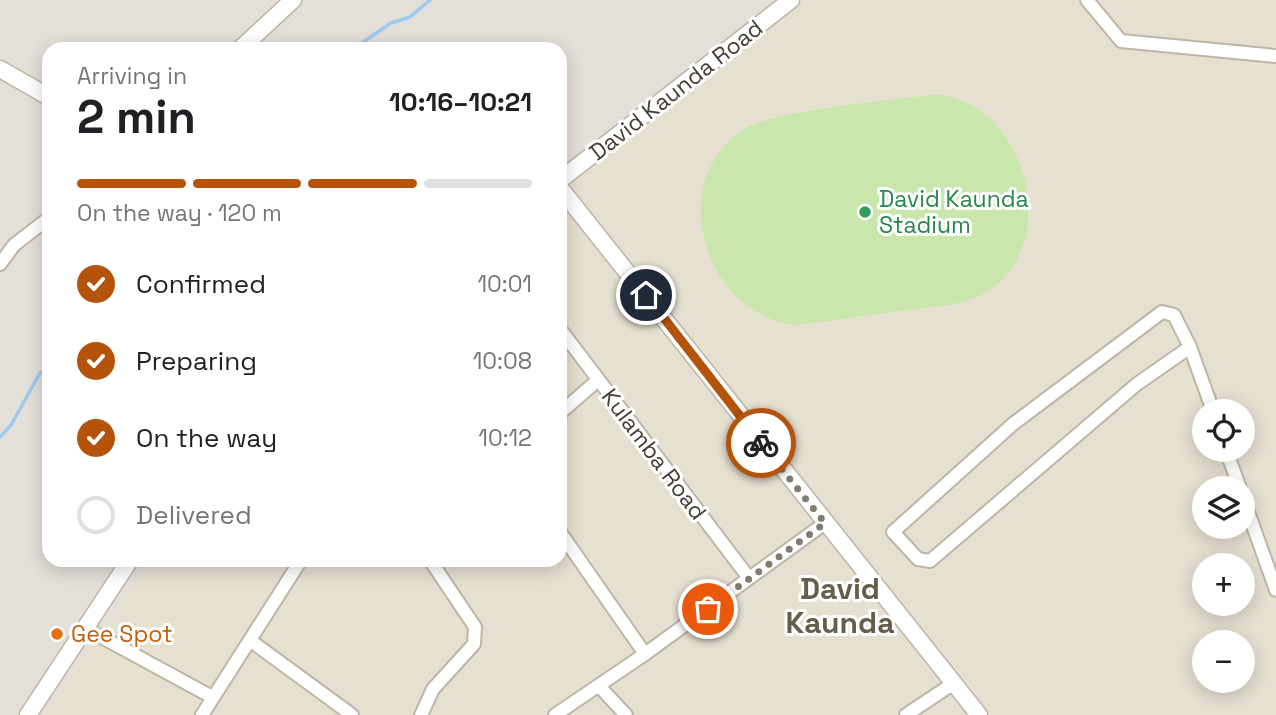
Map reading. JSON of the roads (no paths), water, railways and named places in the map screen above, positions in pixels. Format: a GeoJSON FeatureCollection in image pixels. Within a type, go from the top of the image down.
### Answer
{"type":"FeatureCollection","features":[{"type":"Feature","properties":{"kind":"street"},"geometry":{"type":"LineString","coordinates":[[248,42],[293,0]]}},
{"type":"Feature","properties":{"kind":"street","name":"David Kaunda Road"},"geometry":{"type":"LineString","coordinates":[[567,175],[791,0]]}},
{"type":"Feature","properties":{"kind":"street"},"geometry":{"type":"LineString","coordinates":[[1087,0],[1121,41],[1276,56]]}},
{"type":"Feature","properties":{"kind":"street"},"geometry":{"type":"LineString","coordinates":[[0,69],[42,93]]}},
{"type":"Feature","properties":{"kind":"street"},"geometry":{"type":"LineString","coordinates":[[567,197],[979,715]]}},
{"type":"Feature","properties":{"kind":"street"},"geometry":{"type":"LineString","coordinates":[[0,264],[13,245],[42,223]]}},
{"type":"Feature","properties":{"kind":"street"},"geometry":{"type":"LineString","coordinates":[[1190,346],[1137,384],[930,561],[918,559],[893,532],[1013,424],[1162,312],[1174,314],[1190,346],[1209,399]]}},
{"type":"Feature","properties":{"kind":"street","name":"Kulamba Road"},"geometry":{"type":"LineString","coordinates":[[567,338],[749,578]]}},
{"type":"Feature","properties":{"kind":"street"},"geometry":{"type":"LineString","coordinates":[[567,407],[598,380]]}},
{"type":"Feature","properties":{"kind":"street"},"geometry":{"type":"LineString","coordinates":[[555,715],[645,654],[825,523]]}},
{"type":"Feature","properties":{"kind":"street"},"geometry":{"type":"LineString","coordinates":[[1255,531],[1276,590]]}},
{"type":"Feature","properties":{"kind":"street"},"geometry":{"type":"LineString","coordinates":[[567,542],[645,654]]}},
{"type":"Feature","properties":{"kind":"street"},"geometry":{"type":"LineString","coordinates":[[28,715],[125,567]]}},
{"type":"Feature","properties":{"kind":"street"},"geometry":{"type":"LineString","coordinates":[[202,715],[297,567]]}},
{"type":"Feature","properties":{"kind":"street"},"geometry":{"type":"LineString","coordinates":[[421,715],[433,689],[474,644],[476,636],[475,627],[435,567]]}},
{"type":"Feature","properties":{"kind":"street"},"geometry":{"type":"LineString","coordinates":[[85,628],[212,697]]}},
{"type":"Feature","properties":{"kind":"street"},"geometry":{"type":"LineString","coordinates":[[251,641],[352,715]]}},
{"type":"Feature","properties":{"kind":"street"},"geometry":{"type":"LineString","coordinates":[[906,715],[954,683]]}},
{"type":"Feature","properties":{"kind":"street"},"geometry":{"type":"LineString","coordinates":[[599,686],[626,715]]}},
{"type":"Feature","properties":{"kind":"waterway"},"geometry":{"type":"LineString","coordinates":[[363,42],[391,23],[410,17],[430,0]]}},
{"type":"Feature","properties":{"kind":"waterway"},"geometry":{"type":"LineString","coordinates":[[0,437],[11,425],[42,372]]}},
{"type":"Feature","properties":{"kind":"place","name":"David Kaunda Stadium"},"geometry":{"type":"Point","coordinates":[865,212]}},
{"type":"Feature","properties":{"kind":"place","name":"Gee Spot"},"geometry":{"type":"Point","coordinates":[57,634]}},
{"type":"Feature","properties":{"kind":"district","name":"David Kaunda"},"geometry":{"type":"Point","coordinates":[840,605]}}]}
